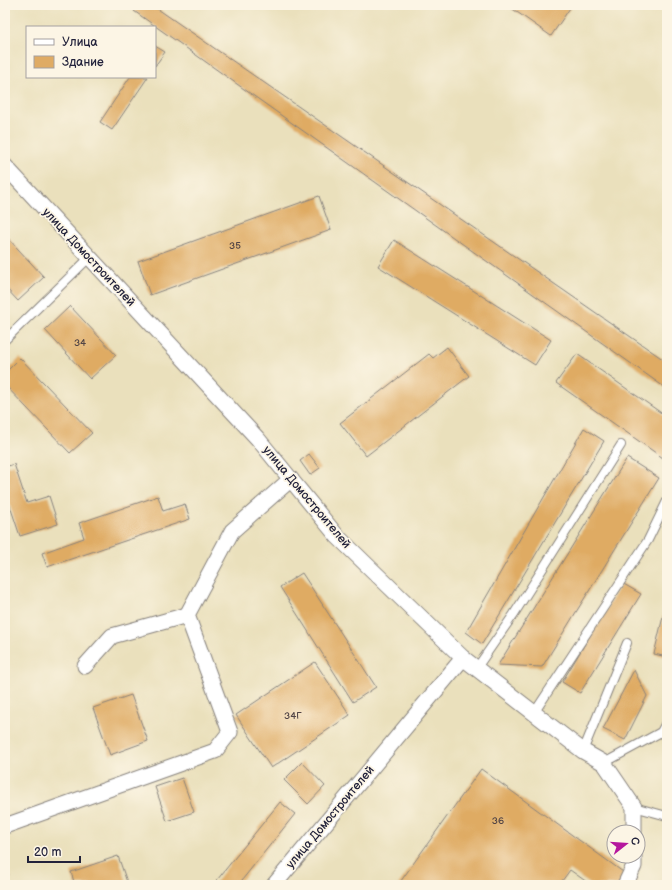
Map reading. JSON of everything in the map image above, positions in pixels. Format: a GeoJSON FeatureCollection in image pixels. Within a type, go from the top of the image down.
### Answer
{"type":"FeatureCollection","features":[{"type":"Feature","properties":{"kind":"street","name":"улица Домостроителей"},"geometry":{"type":"LineString","coordinates":[[5,166],[258,439],[337,536],[463,658],[274,885]]}},
{"type":"Feature","properties":{"kind":"street"},"geometry":{"type":"LineString","coordinates":[[84,666],[112,636],[187,614],[232,531],[290,479]]}},
{"type":"Feature","properties":{"kind":"street"},"geometry":{"type":"LineString","coordinates":[[5,826],[215,751],[230,732],[187,614]]}},
{"type":"Feature","properties":{"kind":"street"},"geometry":{"type":"LineString","coordinates":[[463,658],[583,751],[604,763],[634,807],[634,824]]}},
{"type":"Feature","properties":{"kind":"street"},"geometry":{"type":"LineString","coordinates":[[625,885],[634,864]]}},
{"type":"Feature","properties":{"kind":"lane"},"geometry":{"type":"LineString","coordinates":[[5,340],[90,256]]}},
{"type":"Feature","properties":{"kind":"lane"},"geometry":{"type":"LineString","coordinates":[[476,669],[514,614],[621,445]]}},
{"type":"Feature","properties":{"kind":"lane"},"geometry":{"type":"LineString","coordinates":[[534,713],[648,540],[667,501]]}},
{"type":"Feature","properties":{"kind":"lane"},"geometry":{"type":"LineString","coordinates":[[583,751],[627,643]]}},
{"type":"Feature","properties":{"kind":"lane"},"geometry":{"type":"LineString","coordinates":[[604,763],[661,732],[667,721]]}},
{"type":"Feature","properties":{"kind":"lane"},"geometry":{"type":"LineString","coordinates":[[634,807],[667,816]]}},
{"type":"Feature","properties":{"kind":"building"},"geometry":{"type":"Polygon","coordinates":[[[138,5],[152,5],[667,362],[667,389],[156,26],[134,11],[138,5]]]}},
{"type":"Feature","properties":{"kind":"building"},"geometry":{"type":"Polygon","coordinates":[[[507,5],[572,5],[551,36],[507,5]]]}},
{"type":"Feature","properties":{"kind":"building"},"geometry":{"type":"Polygon","coordinates":[[[156,47],[165,52],[156,65],[156,47]]]}},
{"type":"Feature","properties":{"kind":"building"},"geometry":{"type":"Polygon","coordinates":[[[129,78],[147,78],[112,130],[100,122],[129,78]]]}},
{"type":"Feature","properties":{"kind":"building"},"geometry":{"type":"Polygon","coordinates":[[[319,196],[331,230],[150,295],[138,261],[319,196]]]}},
{"type":"Feature","properties":{"kind":"building"},"geometry":{"type":"Polygon","coordinates":[[[5,235],[44,277],[18,301],[5,287],[5,235]]]}},
{"type":"Feature","properties":{"kind":"building"},"geometry":{"type":"Polygon","coordinates":[[[394,240],[551,340],[535,365],[378,266],[394,240]]]}},
{"type":"Feature","properties":{"kind":"building"},"geometry":{"type":"Polygon","coordinates":[[[70,306],[116,355],[90,379],[45,330],[70,306]]]}},
{"type":"Feature","properties":{"kind":"building"},"geometry":{"type":"Polygon","coordinates":[[[447,347],[469,376],[366,456],[340,423],[429,354],[433,358],[447,347]]]}},
{"type":"Feature","properties":{"kind":"building"},"geometry":{"type":"Polygon","coordinates":[[[577,354],[667,417],[667,453],[663,458],[556,383],[577,354]]]}},
{"type":"Feature","properties":{"kind":"building"},"geometry":{"type":"Polygon","coordinates":[[[20,358],[92,433],[70,453],[5,385],[5,373],[20,358]]]}},
{"type":"Feature","properties":{"kind":"building"},"geometry":{"type":"Polygon","coordinates":[[[584,428],[604,441],[482,644],[466,632],[584,428]]]}},
{"type":"Feature","properties":{"kind":"building"},"geometry":{"type":"Polygon","coordinates":[[[309,454],[320,468],[310,475],[300,461],[309,454]]]}},
{"type":"Feature","properties":{"kind":"building"},"geometry":{"type":"Polygon","coordinates":[[[627,458],[659,478],[542,667],[498,665],[627,458]]]}},
{"type":"Feature","properties":{"kind":"building"},"geometry":{"type":"Polygon","coordinates":[[[14,464],[27,503],[49,496],[58,524],[20,536],[5,491],[5,467],[14,464]]]}},
{"type":"Feature","properties":{"kind":"building"},"geometry":{"type":"Polygon","coordinates":[[[158,496],[163,511],[185,504],[190,519],[47,567],[42,553],[84,538],[79,523],[158,496]]]}},
{"type":"Feature","properties":{"kind":"building"},"geometry":{"type":"Polygon","coordinates":[[[302,573],[376,687],[353,702],[280,587],[302,573]]]}},
{"type":"Feature","properties":{"kind":"building"},"geometry":{"type":"Polygon","coordinates":[[[622,583],[641,594],[580,693],[562,682],[622,583]]]}},
{"type":"Feature","properties":{"kind":"building"},"geometry":{"type":"Polygon","coordinates":[[[667,604],[667,657],[654,654],[667,604]]]}},
{"type":"Feature","properties":{"kind":"building"},"geometry":{"type":"Polygon","coordinates":[[[315,662],[350,715],[271,768],[236,715],[315,662]]]}},
{"type":"Feature","properties":{"kind":"building"},"geometry":{"type":"Polygon","coordinates":[[[634,670],[647,696],[625,740],[603,729],[634,670]]]}},
{"type":"Feature","properties":{"kind":"building"},"geometry":{"type":"Polygon","coordinates":[[[131,695],[148,741],[110,755],[93,708],[131,695]]]}},
{"type":"Feature","properties":{"kind":"building"},"geometry":{"type":"Polygon","coordinates":[[[302,762],[325,786],[308,804],[284,780],[302,762]]]}},
{"type":"Feature","properties":{"kind":"building"},"geometry":{"type":"Polygon","coordinates":[[[481,769],[606,860],[606,864],[612,864],[641,885],[591,885],[570,870],[559,885],[398,885],[481,769]]]}},
{"type":"Feature","properties":{"kind":"building"},"geometry":{"type":"Polygon","coordinates":[[[182,778],[194,812],[167,821],[155,787],[182,778]]]}},
{"type":"Feature","properties":{"kind":"building"},"geometry":{"type":"Polygon","coordinates":[[[280,802],[295,814],[238,885],[213,885],[280,802]]]}},
{"type":"Feature","properties":{"kind":"building"},"geometry":{"type":"Polygon","coordinates":[[[118,856],[128,885],[75,885],[71,872],[118,856]]]}},
{"type":"Feature","properties":{"kind":"building"},"geometry":{"type":"Polygon","coordinates":[[[5,865],[9,875],[5,876],[5,865]]]}}]}
